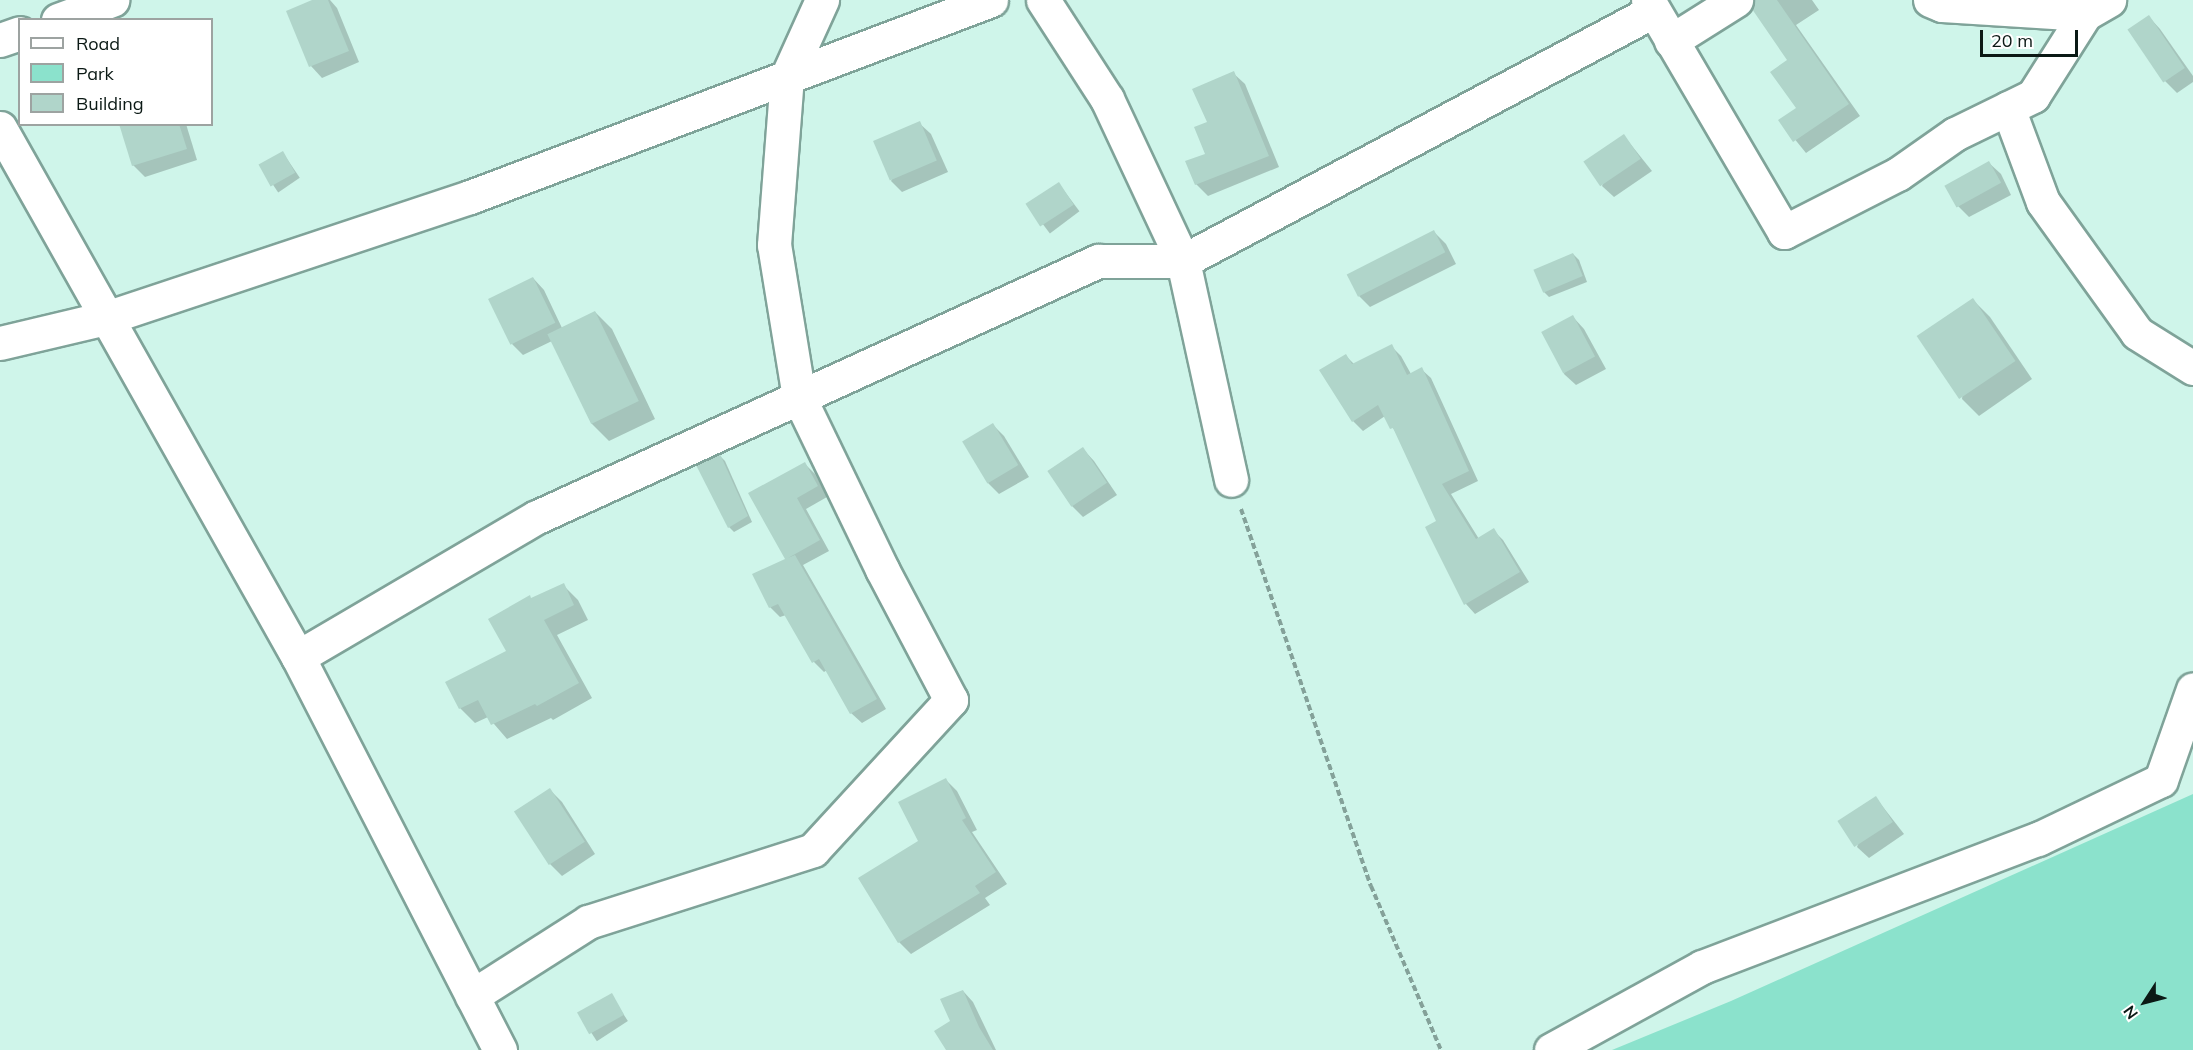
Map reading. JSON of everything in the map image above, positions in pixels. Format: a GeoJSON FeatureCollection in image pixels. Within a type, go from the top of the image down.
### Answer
{"type":"FeatureCollection","features":[{"type":"Feature","properties":{"kind":"street"},"geometry":{"type":"LineString","coordinates":[[63,18],[112,0]]}},
{"type":"Feature","properties":{"kind":"street"},"geometry":{"type":"LineString","coordinates":[[472,996],[588,922],[813,850],[951,700],[882,569],[799,397],[774,245],[787,77],[822,0]]}},
{"type":"Feature","properties":{"kind":"street"},"geometry":{"type":"LineString","coordinates":[[0,344],[106,318],[470,196],[991,0]]}},
{"type":"Feature","properties":{"kind":"street"},"geometry":{"type":"LineString","coordinates":[[1043,0],[1107,99],[1183,261],[1231,480]]}},
{"type":"Feature","properties":{"kind":"street"},"geometry":{"type":"LineString","coordinates":[[1671,41],[1736,0]]}},
{"type":"Feature","properties":{"kind":"street"},"geometry":{"type":"LineString","coordinates":[[1930,0],[1942,5],[2097,7]]}},
{"type":"Feature","properties":{"kind":"street"},"geometry":{"type":"LineString","coordinates":[[298,657],[537,518],[1098,261],[1183,261],[1650,5],[1784,232],[1898,174],[1955,134],[2033,96],[2097,7]]}},
{"type":"Feature","properties":{"kind":"street"},"geometry":{"type":"LineString","coordinates":[[0,40],[18,34]]}},
{"type":"Feature","properties":{"kind":"street"},"geometry":{"type":"LineString","coordinates":[[2008,108],[2043,202],[2137,333],[2193,368]]}},
{"type":"Feature","properties":{"kind":"street"},"geometry":{"type":"LineString","coordinates":[[0,128],[298,657],[500,1050]]}},
{"type":"Feature","properties":{"kind":"street"},"geometry":{"type":"LineString","coordinates":[[1551,1050],[1702,967],[2038,839],[2161,780],[2193,689]]}},
{"type":"Feature","properties":{"kind":"path"},"geometry":{"type":"LineString","coordinates":[[1231,480],[1371,886],[1441,1050]]}},
{"type":"Feature","properties":{"kind":"green space"},"geometry":{"type":"Polygon","coordinates":[[[2193,794],[2193,1050],[1612,1050],[1731,1001],[2193,794]]]}},
{"type":"Feature","properties":{"kind":"building"},"geometry":{"type":"Polygon","coordinates":[[[312,0],[328,0],[349,51],[309,67],[286,11],[312,0]]]}},
{"type":"Feature","properties":{"kind":"building"},"geometry":{"type":"Polygon","coordinates":[[[1755,0],[1777,0],[1849,104],[1793,142],[1778,120],[1796,108],[1770,72],[1787,60],[1752,9],[1755,0]]]}},
{"type":"Feature","properties":{"kind":"building"},"geometry":{"type":"Polygon","coordinates":[[[2149,15],[2185,68],[2163,83],[2127,30],[2149,15]]]}},
{"type":"Feature","properties":{"kind":"building"},"geometry":{"type":"Polygon","coordinates":[[[1234,71],[1269,156],[1195,185],[1185,161],[1205,154],[1194,127],[1207,122],[1192,89],[1234,71]]]}},
{"type":"Feature","properties":{"kind":"building"},"geometry":{"type":"Polygon","coordinates":[[[920,121],[937,161],[890,181],[873,141],[920,121]]]}},
{"type":"Feature","properties":{"kind":"building"},"geometry":{"type":"Polygon","coordinates":[[[120,126],[180,126],[187,149],[132,166],[120,126]]]}},
{"type":"Feature","properties":{"kind":"building"},"geometry":{"type":"Polygon","coordinates":[[[1624,134],[1641,159],[1600,186],[1583,161],[1624,134]]]}},
{"type":"Feature","properties":{"kind":"building"},"geometry":{"type":"Polygon","coordinates":[[[283,151],[295,173],[271,186],[259,165],[283,151]]]}},
{"type":"Feature","properties":{"kind":"building"},"geometry":{"type":"Polygon","coordinates":[[[1989,161],[2001,183],[1957,208],[1944,186],[1989,161]]]}},
{"type":"Feature","properties":{"kind":"building"},"geometry":{"type":"Polygon","coordinates":[[[1059,182],[1074,205],[1040,226],[1025,204],[1059,182]]]}},
{"type":"Feature","properties":{"kind":"building"},"geometry":{"type":"Polygon","coordinates":[[[1434,230],[1445,252],[1358,297],[1347,274],[1434,230]]]}},
{"type":"Feature","properties":{"kind":"building"},"geometry":{"type":"Polygon","coordinates":[[[1573,253],[1583,276],[1543,293],[1533,270],[1573,253]]]}},
{"type":"Feature","properties":{"kind":"building"},"geometry":{"type":"Polygon","coordinates":[[[533,277],[555,323],[510,345],[488,299],[533,277]]]}},
{"type":"Feature","properties":{"kind":"building"},"geometry":{"type":"Polygon","coordinates":[[[1973,298],[2015,361],[1959,399],[1917,336],[1973,298]]]}},
{"type":"Feature","properties":{"kind":"building"},"geometry":{"type":"Polygon","coordinates":[[[595,311],[639,401],[591,424],[547,334],[595,311]]]}},
{"type":"Feature","properties":{"kind":"building"},"geometry":{"type":"Polygon","coordinates":[[[1573,315],[1595,356],[1563,373],[1541,332],[1573,315]]]}},
{"type":"Feature","properties":{"kind":"building"},"geometry":{"type":"Polygon","coordinates":[[[1392,344],[1407,375],[1422,367],[1469,471],[1442,484],[1476,539],[1494,528],[1520,572],[1464,605],[1425,527],[1436,521],[1393,428],[1390,429],[1378,405],[1352,422],[1319,370],[1346,354],[1352,364],[1392,344]]]}},
{"type":"Feature","properties":{"kind":"building"},"geometry":{"type":"Polygon","coordinates":[[[993,423],[1018,465],[987,484],[962,442],[993,423]]]}},
{"type":"Feature","properties":{"kind":"building"},"geometry":{"type":"Polygon","coordinates":[[[1083,447],[1107,483],[1071,507],[1047,471],[1083,447]]]}},
{"type":"Feature","properties":{"kind":"building"},"geometry":{"type":"Polygon","coordinates":[[[720,454],[748,516],[728,528],[696,465],[720,454]]]}},
{"type":"Feature","properties":{"kind":"building"},"geometry":{"type":"Polygon","coordinates":[[[805,462],[818,486],[797,498],[820,540],[788,558],[795,555],[877,699],[850,714],[819,659],[812,663],[778,604],[769,608],[752,574],[785,559],[748,493],[805,462]]]}},
{"type":"Feature","properties":{"kind":"building"},"geometry":{"type":"Polygon","coordinates":[[[564,583],[574,605],[544,620],[579,683],[537,706],[535,704],[491,725],[478,700],[459,709],[445,682],[506,651],[488,619],[530,595],[531,598],[564,583]]]}},
{"type":"Feature","properties":{"kind":"building"},"geometry":{"type":"Polygon","coordinates":[[[946,778],[966,818],[962,820],[996,872],[975,886],[980,893],[898,943],[858,878],[918,841],[898,802],[946,778]]]}},
{"type":"Feature","properties":{"kind":"building"},"geometry":{"type":"Polygon","coordinates":[[[550,788],[585,842],[549,865],[514,811],[550,788]]]}},
{"type":"Feature","properties":{"kind":"building"},"geometry":{"type":"Polygon","coordinates":[[[1876,796],[1893,822],[1854,847],[1837,821],[1876,796]]]}},
{"type":"Feature","properties":{"kind":"building"},"geometry":{"type":"Polygon","coordinates":[[[963,990],[979,1027],[993,1050],[946,1050],[934,1031],[950,1021],[940,999],[963,990]]]}},
{"type":"Feature","properties":{"kind":"building"},"geometry":{"type":"Polygon","coordinates":[[[612,993],[624,1015],[589,1034],[577,1012],[612,993]]]}}]}
